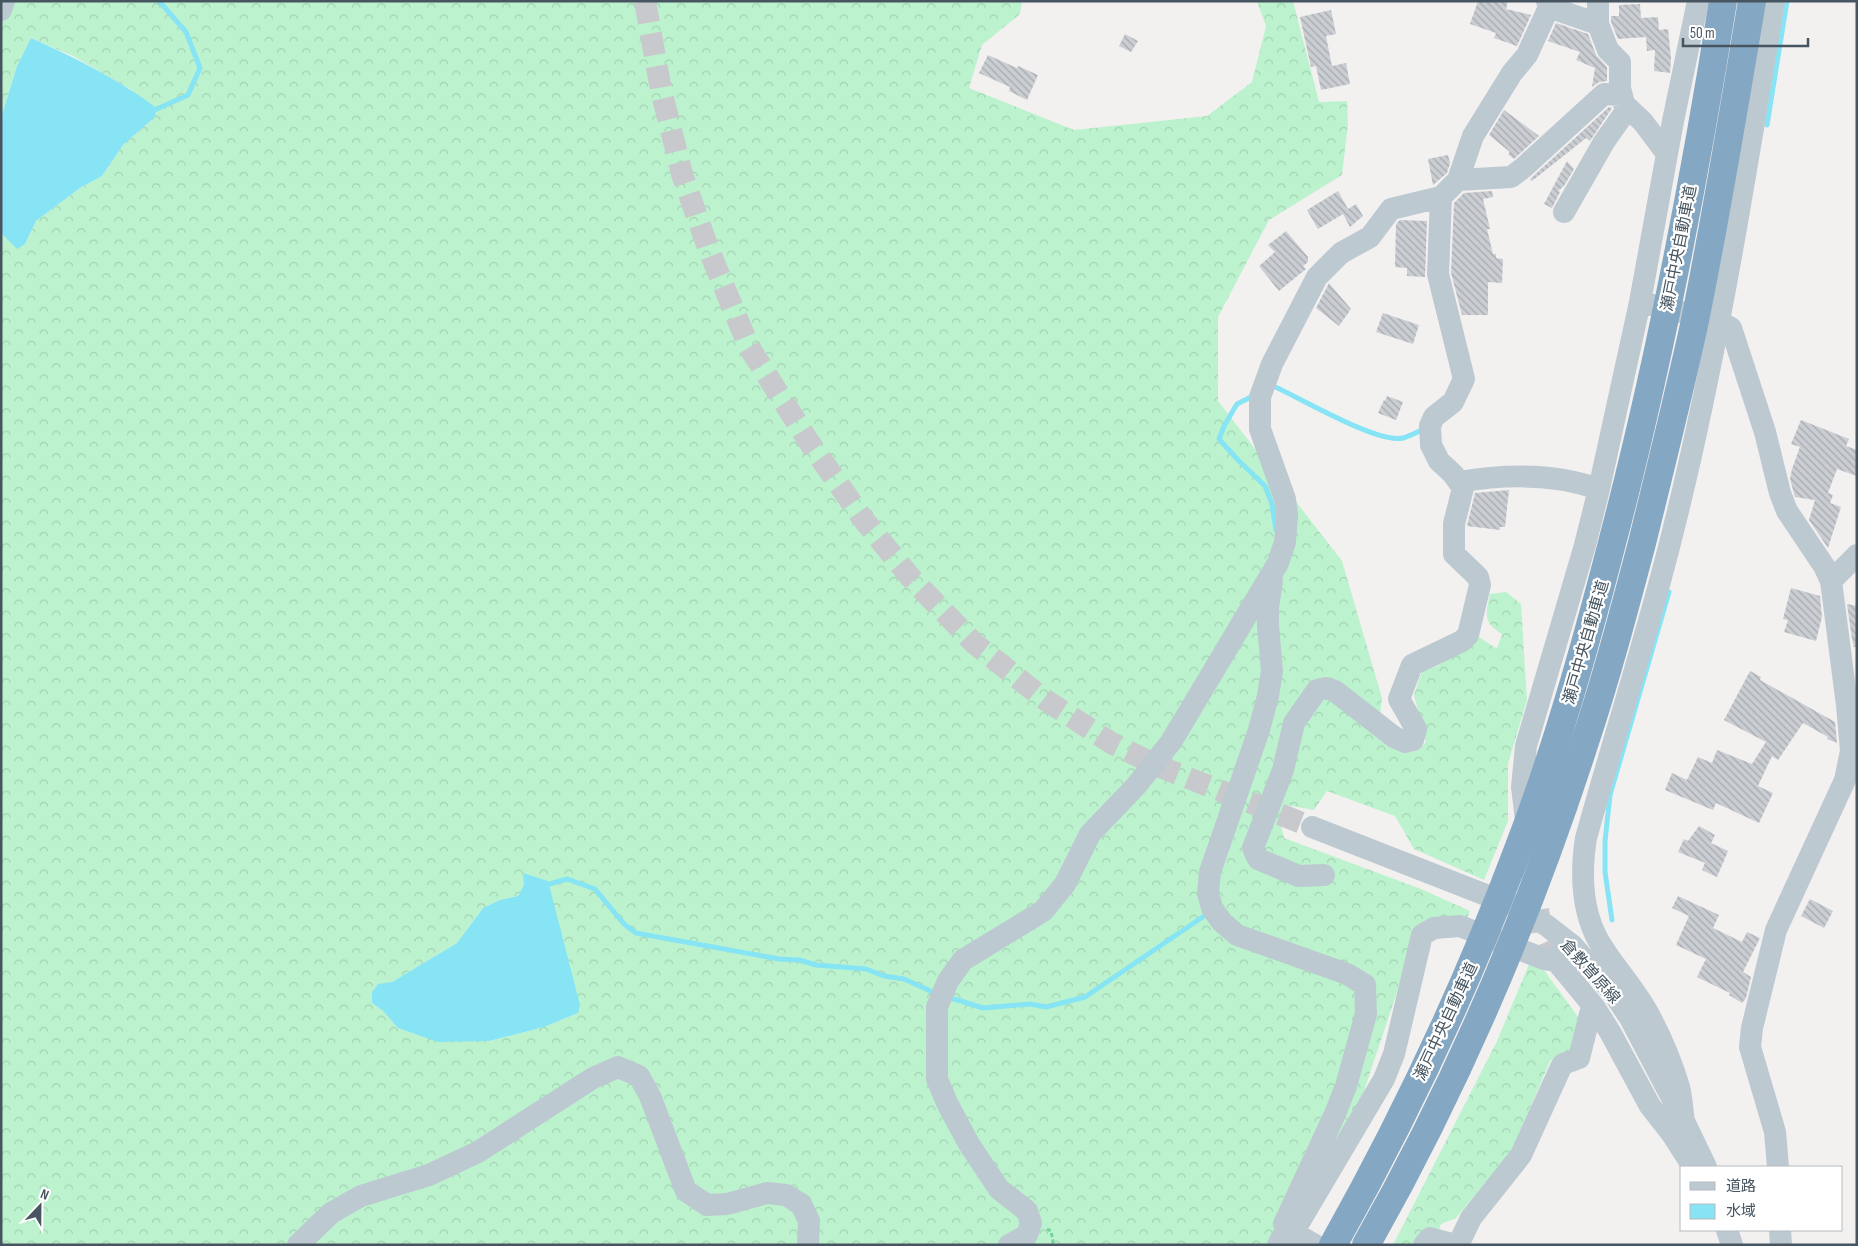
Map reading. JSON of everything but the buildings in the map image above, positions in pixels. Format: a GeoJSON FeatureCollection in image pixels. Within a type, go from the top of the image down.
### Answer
{"type":"FeatureCollection","features":[{"type":"Feature","properties":{"kind":"highway","name":"瀬戸中央自動車道"},"geometry":{"type":"LineString","coordinates":[[1333,1245],[1412,1094],[1469,971],[1518,850],[1558,735],[1593,619],[1637,450],[1665,318],[1723,1]]}},
{"type":"Feature","properties":{"kind":"highway","name":"瀬戸中央自動車道"},"geometry":{"type":"LineString","coordinates":[[1366,1245],[1438,1107],[1495,983],[1544,859],[1585,744],[1622,618],[1664,455],[1694,325],[1752,1]]}},
{"type":"Feature","properties":{"kind":"street"},"geometry":{"type":"LineString","coordinates":[[1,10],[4,1]]}},
{"type":"Feature","properties":{"kind":"street"},"geometry":{"type":"LineString","coordinates":[[1598,1],[1598,24],[1608,50],[1620,62],[1620,88],[1625,101],[1667,154]]}},
{"type":"Feature","properties":{"kind":"street"},"geometry":{"type":"LineString","coordinates":[[1537,905],[1522,787],[1526,746],[1585,545],[1599,489],[1640,302],[1698,1]]}},
{"type":"Feature","properties":{"kind":"street"},"geometry":{"type":"LineString","coordinates":[[1684,1121],[1679,1087],[1661,1039],[1648,1013],[1629,983],[1604,949],[1589,918],[1584,883],[1583,857],[1594,809],[1669,546],[1705,388],[1752,138],[1774,1]]}},
{"type":"Feature","properties":{"kind":"street"},"geometry":{"type":"LineString","coordinates":[[1009,1245],[1027,1234],[1031,1223],[1027,1211],[999,1189],[969,1144],[947,1103],[937,1079],[937,1007],[948,981],[964,960],[1043,911],[1064,884],[1090,834],[1136,786],[1171,742],[1278,563],[1285,542],[1288,515],[1285,498],[1260,429],[1260,397],[1272,364],[1317,277],[1341,253],[1370,237],[1391,210],[1441,197],[1458,180],[1473,136],[1512,73],[1527,55],[1548,4],[1598,24]]}},
{"type":"Feature","properties":{"kind":"street"},"geometry":{"type":"LineString","coordinates":[[1458,180],[1510,177],[1523,168],[1604,94],[1625,101]]}},
{"type":"Feature","properties":{"kind":"street"},"geometry":{"type":"LineString","coordinates":[[1564,212],[1625,101]]}},
{"type":"Feature","properties":{"kind":"street"},"geometry":{"type":"LineString","coordinates":[[1324,875],[1299,876],[1258,859],[1253,848],[1283,770],[1294,723],[1317,690],[1326,688],[1335,691],[1394,737],[1406,742],[1413,740],[1416,729],[1399,699],[1412,666],[1462,642],[1468,635],[1480,584],[1478,577],[1454,554],[1454,524],[1463,488],[1453,474],[1439,460],[1431,445],[1430,426],[1434,417],[1453,402],[1464,379],[1438,274],[1441,197]]}},
{"type":"Feature","properties":{"kind":"street"},"geometry":{"type":"LineString","coordinates":[[1640,302],[1718,321],[1730,328],[1765,432],[1780,493],[1787,511],[1832,581],[1852,714],[1851,751],[1845,780],[1776,930],[1752,1028],[1750,1046],[1775,1132],[1778,1166]]}},
{"type":"Feature","properties":{"kind":"street"},"geometry":{"type":"LineString","coordinates":[[1459,482],[1494,476],[1528,476],[1558,479],[1599,489]]}},
{"type":"Feature","properties":{"kind":"street"},"geometry":{"type":"LineString","coordinates":[[1832,581],[1857,555]]}},
{"type":"Feature","properties":{"kind":"street"},"geometry":{"type":"LineString","coordinates":[[1272,572],[1268,607],[1272,670],[1268,696],[1259,730],[1210,872],[1208,893],[1212,908],[1222,922],[1237,935],[1347,974],[1365,985],[1366,1014],[1343,1093],[1284,1224],[1295,1239]]}},
{"type":"Feature","properties":{"kind":"street","name":"倉敷曽原線"},"geometry":{"type":"LineString","coordinates":[[1312,827],[1514,906],[1546,925],[1573,946],[1614,994],[1625,1010],[1684,1121],[1706,1166]]}},
{"type":"Feature","properties":{"kind":"street"},"geometry":{"type":"LineString","coordinates":[[1295,1239],[1296,1226],[1384,1079],[1394,1054],[1422,935],[1434,928],[1460,926],[1544,958],[1554,959],[1596,1010],[1650,1106],[1672,1134],[1692,1166]]}},
{"type":"Feature","properties":{"kind":"street"},"geometry":{"type":"LineString","coordinates":[[1444,1243],[1472,1218],[1521,1155],[1561,1067],[1563,1064],[1579,1058],[1590,1014],[1596,1010]]}},
{"type":"Feature","properties":{"kind":"street"},"geometry":{"type":"LineString","coordinates":[[298,1245],[331,1213],[362,1196],[429,1175],[478,1152],[593,1078],[618,1067],[639,1076],[643,1082],[686,1191],[707,1205],[727,1204],[767,1193],[786,1195],[801,1204],[809,1221],[808,1245]]}},
{"type":"Feature","properties":{"kind":"street"},"geometry":{"type":"LineString","coordinates":[[1727,1231],[1732,1245]]}},
{"type":"Feature","properties":{"kind":"street"},"geometry":{"type":"LineString","coordinates":[[1780,1231],[1780,1245]]}},
{"type":"Feature","properties":{"kind":"green space"},"geometry":{"type":"Polygon","coordinates":[[[1,1],[1022,1],[1020,14],[982,45],[969,88],[1074,130],[1207,116],[1252,82],[1266,26],[1257,1],[1293,1],[1319,102],[1347,101],[1348,124],[1342,175],[1269,220],[1218,317],[1218,401],[1342,561],[1382,698],[1378,735],[1407,753],[1419,750],[1426,742],[1414,695],[1422,671],[1437,666],[1479,637],[1497,649],[1502,634],[1491,626],[1488,621],[1487,607],[1490,594],[1506,592],[1521,604],[1527,700],[1508,764],[1508,821],[1484,880],[1414,849],[1395,816],[1327,791],[1314,810],[1286,805],[1280,822],[1284,838],[1421,889],[1470,911],[1466,921],[1414,928],[1397,992],[1358,1109],[1286,1245],[1,1245],[1,230],[3,235],[25,244],[36,221],[80,188],[102,176],[123,145],[156,116],[130,89],[73,56],[31,38],[17,66],[1,118],[1,1]],[[524,874],[524,885],[518,896],[500,900],[483,908],[457,943],[392,982],[378,985],[372,992],[372,1003],[383,1011],[398,1028],[489,1041],[544,1027],[578,1013],[524,874]]]}},
{"type":"Feature","properties":{"kind":"green space"},"geometry":{"type":"Polygon","coordinates":[[[1530,962],[1544,970],[1581,1021],[1572,1048],[1550,1061],[1512,1151],[1456,1218],[1441,1224],[1434,1245],[1393,1245],[1497,1041],[1530,962]]]}},
{"type":"Feature","properties":{"kind":"water"},"geometry":{"type":"Polygon","coordinates":[[[31,38],[79,60],[125,86],[154,106],[156,116],[123,145],[102,176],[80,188],[36,221],[25,244],[17,249],[3,235],[1,230],[1,118],[17,66],[31,38]]]}},
{"type":"Feature","properties":{"kind":"water"},"geometry":{"type":"Polygon","coordinates":[[[523,873],[548,881],[580,1005],[578,1013],[544,1027],[489,1041],[438,1042],[398,1028],[383,1011],[372,1003],[372,992],[378,984],[392,982],[457,943],[483,908],[500,900],[518,896],[524,885],[523,873]]]}},
{"type":"Feature","properties":{"kind":"waterway"},"geometry":{"type":"LineString","coordinates":[[150,112],[188,95],[200,68],[186,32],[159,1]]}},
{"type":"Feature","properties":{"kind":"waterway"},"geometry":{"type":"LineString","coordinates":[[1767,125],[1787,1]]}},
{"type":"Feature","properties":{"kind":"waterway"},"geometry":{"type":"LineString","coordinates":[[1271,385],[1375,434],[1391,438],[1403,438],[1424,429]]}},
{"type":"Feature","properties":{"kind":"waterway"},"geometry":{"type":"LineString","coordinates":[[1253,396],[1237,404],[1219,439],[1265,486],[1272,504],[1276,530]]}},
{"type":"Feature","properties":{"kind":"waterway"},"geometry":{"type":"LineString","coordinates":[[1612,920],[1605,872],[1605,841],[1610,795],[1669,592]]}},
{"type":"Feature","properties":{"kind":"waterway"},"geometry":{"type":"LineString","coordinates":[[543,886],[567,879],[595,889],[624,924],[636,933],[779,959],[799,960],[816,965],[866,969],[884,976],[904,979],[935,993]]}},
{"type":"Feature","properties":{"kind":"waterway"},"geometry":{"type":"LineString","coordinates":[[951,998],[983,1008],[1030,1004],[1046,1007],[1085,997],[1207,914]]}},
{"type":"Feature","properties":{"kind":"tunnel"},"geometry":{"type":"LineString","coordinates":[[645,1],[661,90],[682,174],[708,248],[749,347],[809,442],[863,519],[911,578],[975,644],[1044,699],[1113,744],[1158,766],[1312,827]]}},
{"type":"Feature","properties":{"kind":"tunnel"},"geometry":{"type":"LineString","coordinates":[[1538,910],[1542,932],[1553,957]]}}]}
